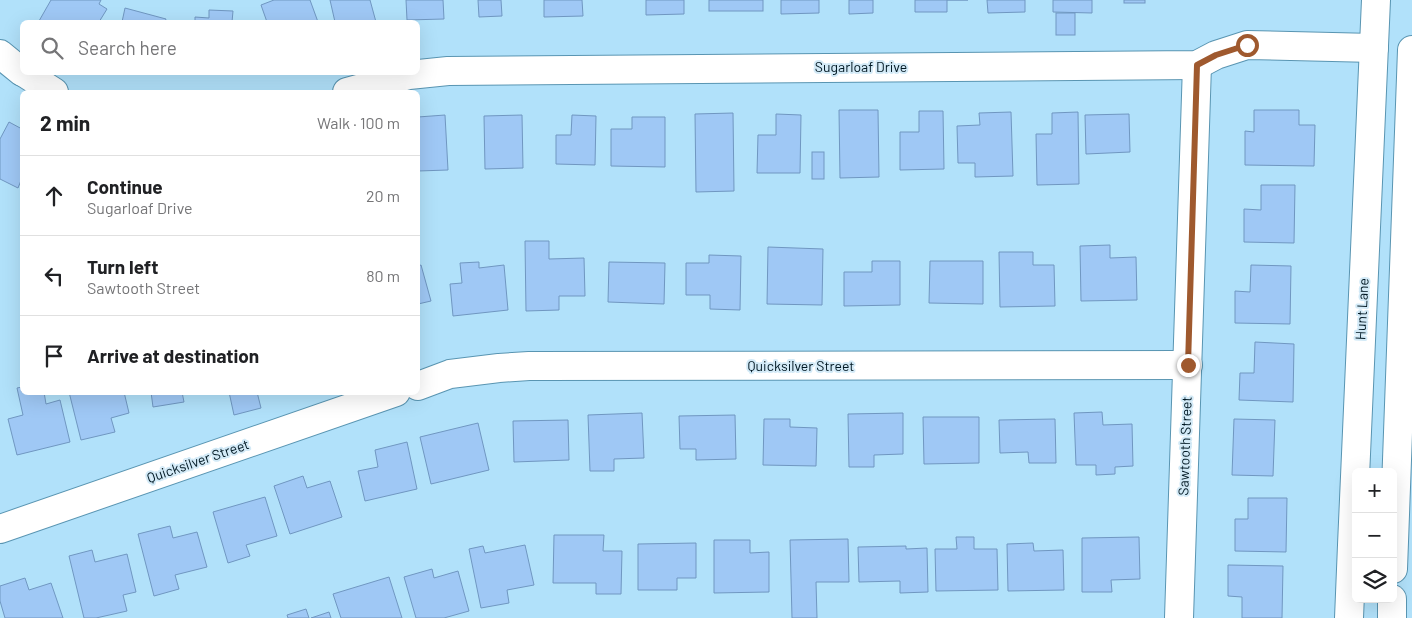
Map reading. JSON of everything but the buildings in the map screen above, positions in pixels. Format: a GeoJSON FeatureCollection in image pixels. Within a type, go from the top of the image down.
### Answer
{"type":"FeatureCollection","features":[{"type":"Feature","properties":{"kind":"street","name":"Hunt Lane"},"geometry":{"type":"LineString","coordinates":[[1355,513],[1376,0]]}},
{"type":"Feature","properties":{"kind":"street","name":"Sugarloaf Drive"},"geometry":{"type":"LineString","coordinates":[[420,74],[448,71],[1197,65],[1216,55],[1247,45],[1374,48]]}},
{"type":"Feature","properties":{"kind":"street"},"geometry":{"type":"LineString","coordinates":[[1393,558],[1412,50]]}},
{"type":"Feature","properties":{"kind":"street"},"geometry":{"type":"LineString","coordinates":[[0,54],[20,70]]}},
{"type":"Feature","properties":{"kind":"street","name":"Sawtooth Street"},"geometry":{"type":"LineString","coordinates":[[1179,618],[1197,65]]}},
{"type":"Feature","properties":{"kind":"street"},"geometry":{"type":"LineString","coordinates":[[28,75],[51,90]]}},
{"type":"Feature","properties":{"kind":"street","name":"Sugarloaf Drive"},"geometry":{"type":"LineString","coordinates":[[354,90],[409,75]]}},
{"type":"Feature","properties":{"kind":"street","name":"Quicksilver Street"},"geometry":{"type":"LineString","coordinates":[[420,385],[450,374],[529,366],[1188,365]]}},
{"type":"Feature","properties":{"kind":"street","name":"Quicksilver Street"},"geometry":{"type":"LineString","coordinates":[[0,529],[387,395]]}},
{"type":"Feature","properties":{"kind":"street","name":"Hunt Lane"},"geometry":{"type":"LineString","coordinates":[[1349,618],[1353,558]]}},
{"type":"Feature","properties":{"kind":"street"},"geometry":{"type":"LineString","coordinates":[[1392,603],[1392,618]]}},
{"type":"Feature","properties":{"kind":"route"},"geometry":{"type":"LineString","coordinates":[[1188,365],[1197,65],[1216,55],[1247,45]]}}]}
